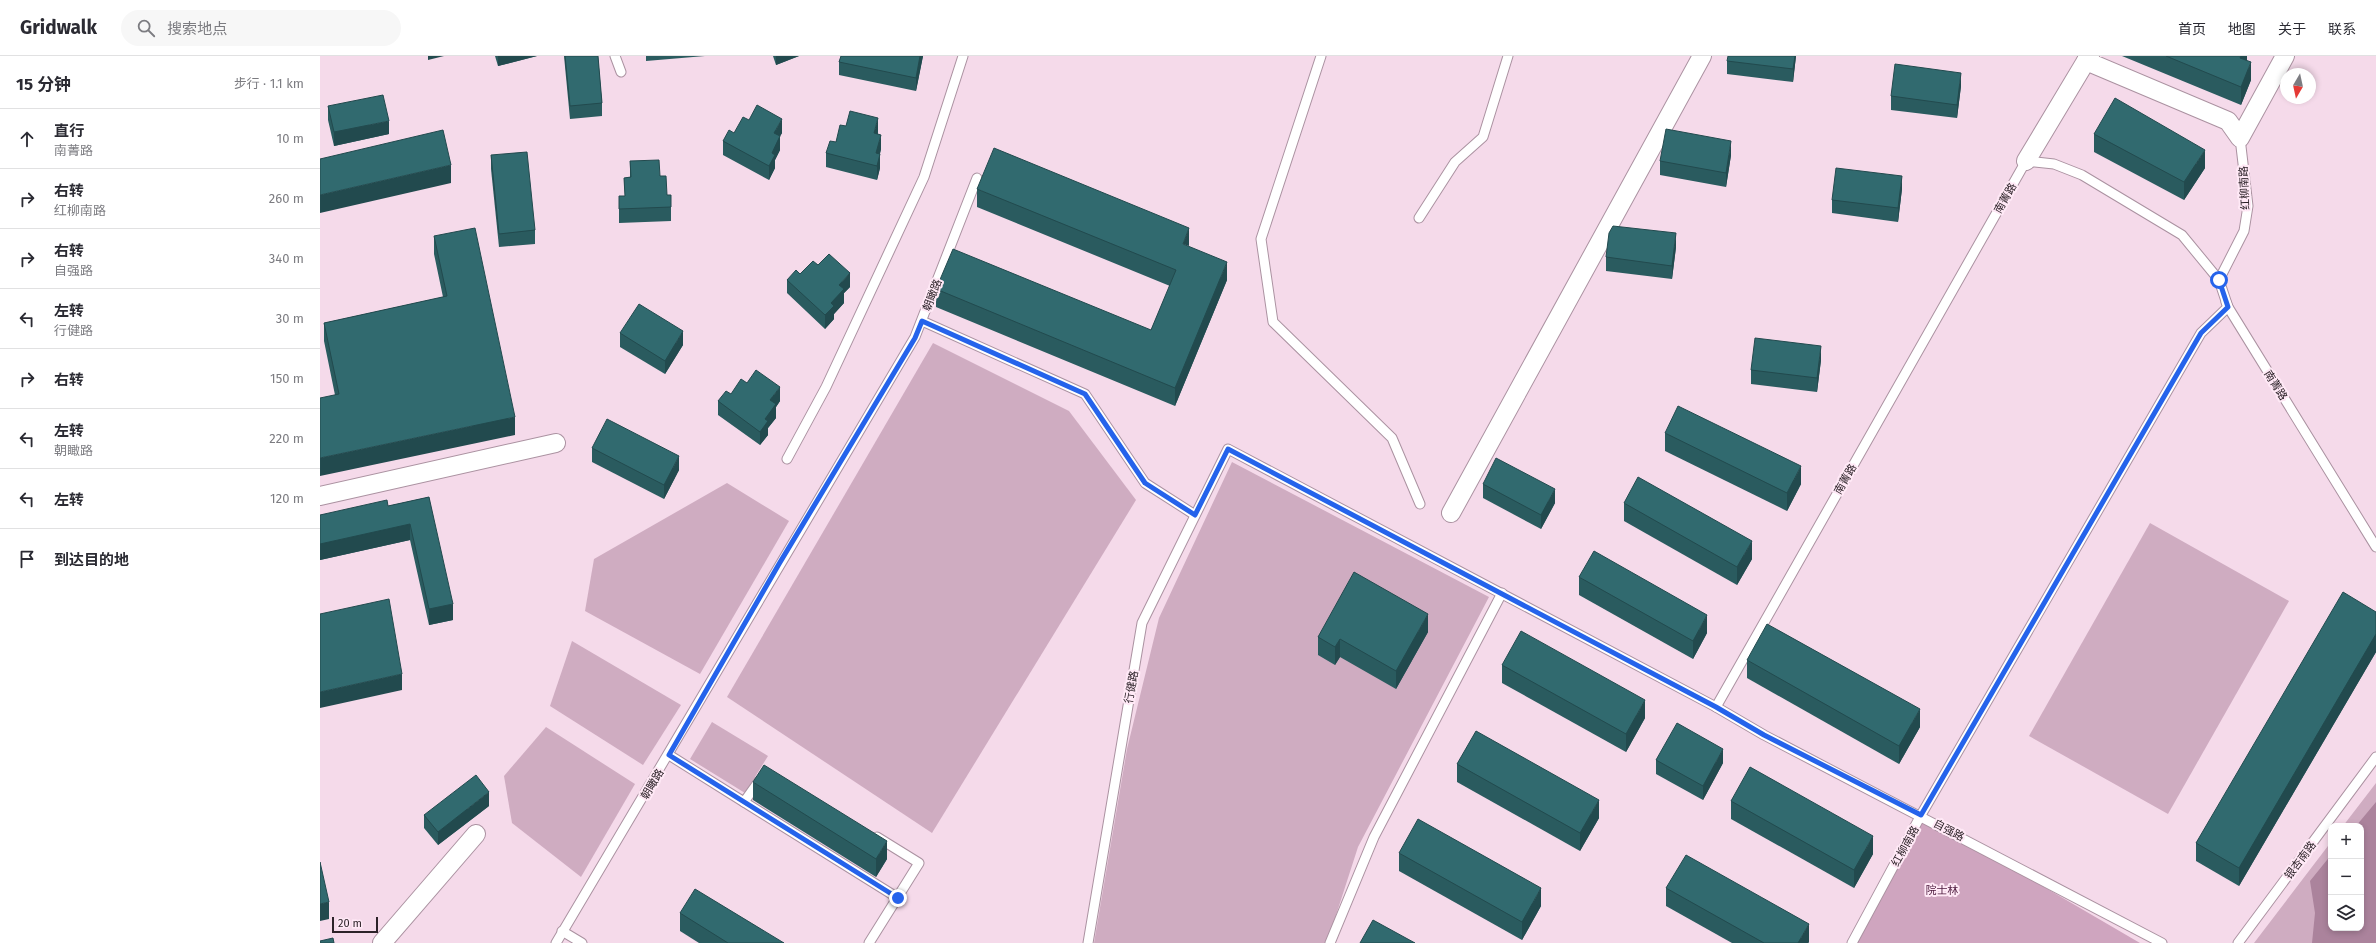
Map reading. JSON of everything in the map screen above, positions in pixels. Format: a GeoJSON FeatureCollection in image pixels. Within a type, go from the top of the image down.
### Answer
{"type":"FeatureCollection","features":[{"type":"Feature","properties":{"kind":"street"},"geometry":{"type":"LineString","coordinates":[[1451,513],[1702,56]]}},
{"type":"Feature","properties":{"kind":"street"},"geometry":{"type":"LineString","coordinates":[[2026,161],[2088,59],[2228,121],[2240,138],[2285,56]]}},
{"type":"Feature","properties":{"kind":"street"},"geometry":{"type":"LineString","coordinates":[[320,496],[556,443]]}},
{"type":"Feature","properties":{"kind":"street"},"geometry":{"type":"LineString","coordinates":[[382,943],[476,834]]}},
{"type":"Feature","properties":{"kind":"lane"},"geometry":{"type":"LineString","coordinates":[[615,56],[622,72]]}},
{"type":"Feature","properties":{"kind":"lane"},"geometry":{"type":"LineString","coordinates":[[786,459],[826,387],[924,177],[962,56]]}},
{"type":"Feature","properties":{"kind":"lane"},"geometry":{"type":"LineString","coordinates":[[1321,56],[1261,239],[1273,322],[1392,438],[1420,504]]}},
{"type":"Feature","properties":{"kind":"lane"},"geometry":{"type":"LineString","coordinates":[[1419,218],[1455,162],[1484,137],[1508,56]]}},
{"type":"Feature","properties":{"kind":"lane","name":"红柳南路"},"geometry":{"type":"LineString","coordinates":[[2219,280],[2244,231],[2248,206],[2240,138]]}},
{"type":"Feature","properties":{"kind":"lane","name":"南菁路"},"geometry":{"type":"LineString","coordinates":[[1716,707],[2026,161],[2054,164],[2082,176],[2182,235],[2219,280],[2228,307],[2376,547]]}},
{"type":"Feature","properties":{"kind":"lane","name":"朝瞰路"},"geometry":{"type":"LineString","coordinates":[[556,943],[669,755],[799,531],[915,338],[978,178]]}},
{"type":"Feature","properties":{"kind":"lane","name":"红柳南路"},"geometry":{"type":"LineString","coordinates":[[1852,943],[1921,815],[2201,333],[2228,307]]}},
{"type":"Feature","properties":{"kind":"lane"},"geometry":{"type":"LineString","coordinates":[[922,321],[1085,394],[1145,483],[1195,515]]}},
{"type":"Feature","properties":{"kind":"lane","name":"自强路"},"geometry":{"type":"LineString","coordinates":[[1228,449],[1716,707],[1764,735],[1921,815],[2162,943]]}},
{"type":"Feature","properties":{"kind":"lane","name":"行健路"},"geometry":{"type":"LineString","coordinates":[[1088,943],[1142,623],[1228,449]]}},
{"type":"Feature","properties":{"kind":"lane"},"geometry":{"type":"LineString","coordinates":[[1330,943],[1374,837],[1502,593]]}},
{"type":"Feature","properties":{"kind":"lane"},"geometry":{"type":"LineString","coordinates":[[669,755],[898,898]]}},
{"type":"Feature","properties":{"kind":"lane","name":"银杏南路"},"geometry":{"type":"LineString","coordinates":[[2238,943],[2376,757]]}},
{"type":"Feature","properties":{"kind":"lane"},"geometry":{"type":"LineString","coordinates":[[744,802],[763,774]]}},
{"type":"Feature","properties":{"kind":"lane"},"geometry":{"type":"LineString","coordinates":[[866,830],[919,863],[869,943]]}},
{"type":"Feature","properties":{"kind":"lane"},"geometry":{"type":"LineString","coordinates":[[562,931],[582,943]]}},
{"type":"Feature","properties":{"kind":"shaded area"},"geometry":{"type":"Polygon","coordinates":[[[933,343],[1069,411],[1136,500],[932,833],[727,697],[933,343]]]}},
{"type":"Feature","properties":{"kind":"shaded area"},"geometry":{"type":"Polygon","coordinates":[[[1232,462],[1489,597],[1358,847],[1327,943],[1094,943],[1127,749],[1159,618],[1232,462]]]}},
{"type":"Feature","properties":{"kind":"shaded area"},"geometry":{"type":"Polygon","coordinates":[[[727,483],[789,521],[700,674],[585,611],[594,559],[727,483]]]}},
{"type":"Feature","properties":{"kind":"shaded area"},"geometry":{"type":"Polygon","coordinates":[[[2150,523],[2289,601],[2168,814],[2029,736],[2150,523]]]}},
{"type":"Feature","properties":{"kind":"shaded area"},"geometry":{"type":"Polygon","coordinates":[[[572,641],[681,705],[643,765],[550,706],[572,641]]]}},
{"type":"Feature","properties":{"kind":"shaded area"},"geometry":{"type":"Polygon","coordinates":[[[712,722],[768,756],[745,793],[690,759],[712,722]]]}},
{"type":"Feature","properties":{"kind":"shaded area"},"geometry":{"type":"Polygon","coordinates":[[[546,727],[635,784],[581,877],[512,823],[504,776],[546,727]]]}},
{"type":"Feature","properties":{"kind":"shaded area"},"geometry":{"type":"Polygon","coordinates":[[[2376,783],[2376,943],[2254,943],[2328,846],[2328,931],[2364,931],[2364,823],[2345,823],[2376,783]]]}},
{"type":"Feature","properties":{"kind":"shaded area"},"geometry":{"type":"Polygon","coordinates":[[[2376,802],[2376,943],[2312,943],[2315,913],[2310,881],[2328,859],[2328,931],[2364,931],[2364,823],[2358,823],[2376,802]]]}},
{"type":"Feature","properties":{"kind":"green space","name":"院士林"},"geometry":{"type":"Polygon","coordinates":[[[1921,815],[2140,943],[1852,943],[1921,815]]]}},
{"type":"Feature","properties":{"kind":"building"},"geometry":{"type":"Polygon","coordinates":[[[565,56],[598,56],[602,103],[570,106],[565,56]]]}},
{"type":"Feature","properties":{"kind":"building"},"geometry":{"type":"Polygon","coordinates":[[[841,56],[920,56],[916,78],[839,62],[841,56]]]}},
{"type":"Feature","properties":{"kind":"building"},"geometry":{"type":"Polygon","coordinates":[[[1728,56],[1795,56],[1793,69],[1727,61],[1728,56]]]}},
{"type":"Feature","properties":{"kind":"building"},"geometry":{"type":"Polygon","coordinates":[[[2166,56],[2241,56],[2240,58],[2251,62],[2241,87],[2166,56]]]}},
{"type":"Feature","properties":{"kind":"building"},"geometry":{"type":"Polygon","coordinates":[[[1895,64],[1961,73],[1957,105],[1891,96],[1895,64]]]}},
{"type":"Feature","properties":{"kind":"building"},"geometry":{"type":"Polygon","coordinates":[[[383,95],[389,121],[334,132],[328,106],[383,95]]]}},
{"type":"Feature","properties":{"kind":"building"},"geometry":{"type":"Polygon","coordinates":[[[2115,98],[2205,150],[2184,182],[2094,134],[2115,98]]]}},
{"type":"Feature","properties":{"kind":"building"},"geometry":{"type":"Polygon","coordinates":[[[757,105],[782,119],[774,133],[780,136],[772,153],[775,155],[769,166],[723,141],[729,130],[734,133],[743,117],[749,120],[757,105]]]}},
{"type":"Feature","properties":{"kind":"building"},"geometry":{"type":"Polygon","coordinates":[[[850,111],[878,118],[874,133],[881,135],[876,153],[880,154],[877,166],[826,153],[830,141],[836,142],[840,125],[846,126],[850,111]]]}},
{"type":"Feature","properties":{"kind":"building"},"geometry":{"type":"Polygon","coordinates":[[[1666,129],[1731,141],[1726,173],[1660,161],[1666,129]]]}},
{"type":"Feature","properties":{"kind":"building"},"geometry":{"type":"Polygon","coordinates":[[[443,130],[451,165],[320,195],[320,159],[443,130]]]}},
{"type":"Feature","properties":{"kind":"building"},"geometry":{"type":"Polygon","coordinates":[[[994,148],[1189,228],[1183,244],[1227,262],[1175,388],[936,289],[953,249],[1151,330],[1176,270],[977,189],[994,148]]]}},
{"type":"Feature","properties":{"kind":"building"},"geometry":{"type":"Polygon","coordinates":[[[527,152],[535,230],[499,234],[491,155],[527,152]]]}},
{"type":"Feature","properties":{"kind":"building"},"geometry":{"type":"Polygon","coordinates":[[[659,160],[660,176],[666,176],[667,195],[671,195],[671,207],[619,209],[619,196],[625,196],[624,178],[631,177],[630,161],[659,160]]]}},
{"type":"Feature","properties":{"kind":"building"},"geometry":{"type":"Polygon","coordinates":[[[1836,168],[1902,176],[1898,208],[1832,200],[1836,168]]]}},
{"type":"Feature","properties":{"kind":"building"},"geometry":{"type":"Polygon","coordinates":[[[1613,226],[1676,233],[1672,266],[1606,257],[1609,233],[1613,226]]]}},
{"type":"Feature","properties":{"kind":"building"},"geometry":{"type":"Polygon","coordinates":[[[475,228],[515,417],[320,458],[320,398],[339,394],[324,323],[447,296],[434,236],[475,228]]]}},
{"type":"Feature","properties":{"kind":"building"},"geometry":{"type":"Polygon","coordinates":[[[829,254],[850,273],[839,285],[844,289],[831,303],[834,306],[825,315],[787,280],[796,270],[800,274],[813,261],[818,265],[829,254]]]}},
{"type":"Feature","properties":{"kind":"building"},"geometry":{"type":"Polygon","coordinates":[[[639,304],[683,331],[665,361],[620,333],[639,304]]]}},
{"type":"Feature","properties":{"kind":"building"},"geometry":{"type":"Polygon","coordinates":[[[1755,338],[1821,346],[1817,378],[1751,370],[1755,338]]]}},
{"type":"Feature","properties":{"kind":"building"},"geometry":{"type":"Polygon","coordinates":[[[756,370],[780,387],[770,400],[776,404],[765,419],[768,421],[760,432],[718,401],[726,391],[731,394],[741,379],[747,383],[756,370]]]}},
{"type":"Feature","properties":{"kind":"building"},"geometry":{"type":"Polygon","coordinates":[[[1678,406],[1801,466],[1787,493],[1665,433],[1678,406]]]}},
{"type":"Feature","properties":{"kind":"building"},"geometry":{"type":"Polygon","coordinates":[[[607,419],[679,456],[664,485],[592,448],[607,419]]]}},
{"type":"Feature","properties":{"kind":"building"},"geometry":{"type":"Polygon","coordinates":[[[1496,458],[1555,489],[1541,515],[1483,484],[1496,458]]]}},
{"type":"Feature","properties":{"kind":"building"},"geometry":{"type":"Polygon","coordinates":[[[1638,477],[1752,541],[1737,567],[1624,503],[1638,477]]]}},
{"type":"Feature","properties":{"kind":"building"},"geometry":{"type":"Polygon","coordinates":[[[429,497],[453,604],[429,609],[410,524],[320,544],[320,515],[387,500],[388,506],[429,497]]]}},
{"type":"Feature","properties":{"kind":"building"},"geometry":{"type":"Polygon","coordinates":[[[1594,551],[1707,615],[1693,641],[1579,577],[1594,551]]]}},
{"type":"Feature","properties":{"kind":"building"},"geometry":{"type":"Polygon","coordinates":[[[1354,572],[1428,614],[1396,671],[1340,639],[1335,647],[1318,637],[1354,572]]]}},
{"type":"Feature","properties":{"kind":"building"},"geometry":{"type":"Polygon","coordinates":[[[2343,592],[2376,612],[2376,634],[2239,868],[2196,843],[2343,592]]]}},
{"type":"Feature","properties":{"kind":"building"},"geometry":{"type":"Polygon","coordinates":[[[389,599],[402,674],[320,692],[320,614],[389,599]]]}},
{"type":"Feature","properties":{"kind":"building"},"geometry":{"type":"Polygon","coordinates":[[[1767,624],[1920,709],[1899,746],[1747,660],[1767,624]]]}},
{"type":"Feature","properties":{"kind":"building"},"geometry":{"type":"Polygon","coordinates":[[[1521,631],[1645,700],[1626,734],[1502,665],[1521,631]]]}},
{"type":"Feature","properties":{"kind":"building"},"geometry":{"type":"Polygon","coordinates":[[[1677,723],[1723,749],[1703,786],[1656,760],[1677,723]]]}},
{"type":"Feature","properties":{"kind":"building"},"geometry":{"type":"Polygon","coordinates":[[[1476,731],[1599,800],[1580,833],[1457,764],[1476,731]]]}},
{"type":"Feature","properties":{"kind":"building"},"geometry":{"type":"Polygon","coordinates":[[[764,765],[887,841],[876,859],[753,782],[764,765]]]}},
{"type":"Feature","properties":{"kind":"building"},"geometry":{"type":"Polygon","coordinates":[[[1750,767],[1873,836],[1854,870],[1731,801],[1750,767]]]}},
{"type":"Feature","properties":{"kind":"building"},"geometry":{"type":"Polygon","coordinates":[[[476,775],[489,792],[438,832],[424,815],[476,775]]]}},
{"type":"Feature","properties":{"kind":"building"},"geometry":{"type":"Polygon","coordinates":[[[1418,819],[1541,888],[1522,922],[1399,853],[1418,819]]]}},
{"type":"Feature","properties":{"kind":"building"},"geometry":{"type":"Polygon","coordinates":[[[1686,855],[1809,924],[1798,943],[1764,943],[1666,888],[1686,855]]]}},
{"type":"Feature","properties":{"kind":"building"},"geometry":{"type":"Polygon","coordinates":[[[320,862],[329,902],[320,904],[320,862]]]}},
{"type":"Feature","properties":{"kind":"building"},"geometry":{"type":"Polygon","coordinates":[[[695,889],[784,943],[728,943],[680,913],[695,889]]]}},
{"type":"Feature","properties":{"kind":"building"},"geometry":{"type":"Polygon","coordinates":[[[1373,920],[1415,943],[1360,943],[1373,920]]]}},
{"type":"Feature","properties":{"kind":"building"},"geometry":{"type":"Polygon","coordinates":[[[333,938],[334,943],[320,943],[320,941],[333,938]]]}},
{"type":"Feature","properties":{"kind":"route"},"geometry":{"type":"LineString","coordinates":[[898,898],[669,755],[779,564],[915,338],[922,321],[1085,394],[1145,483],[1195,515],[1228,449],[1716,707],[1764,735],[1921,815],[2201,333],[2228,307],[2219,280]]}}]}
